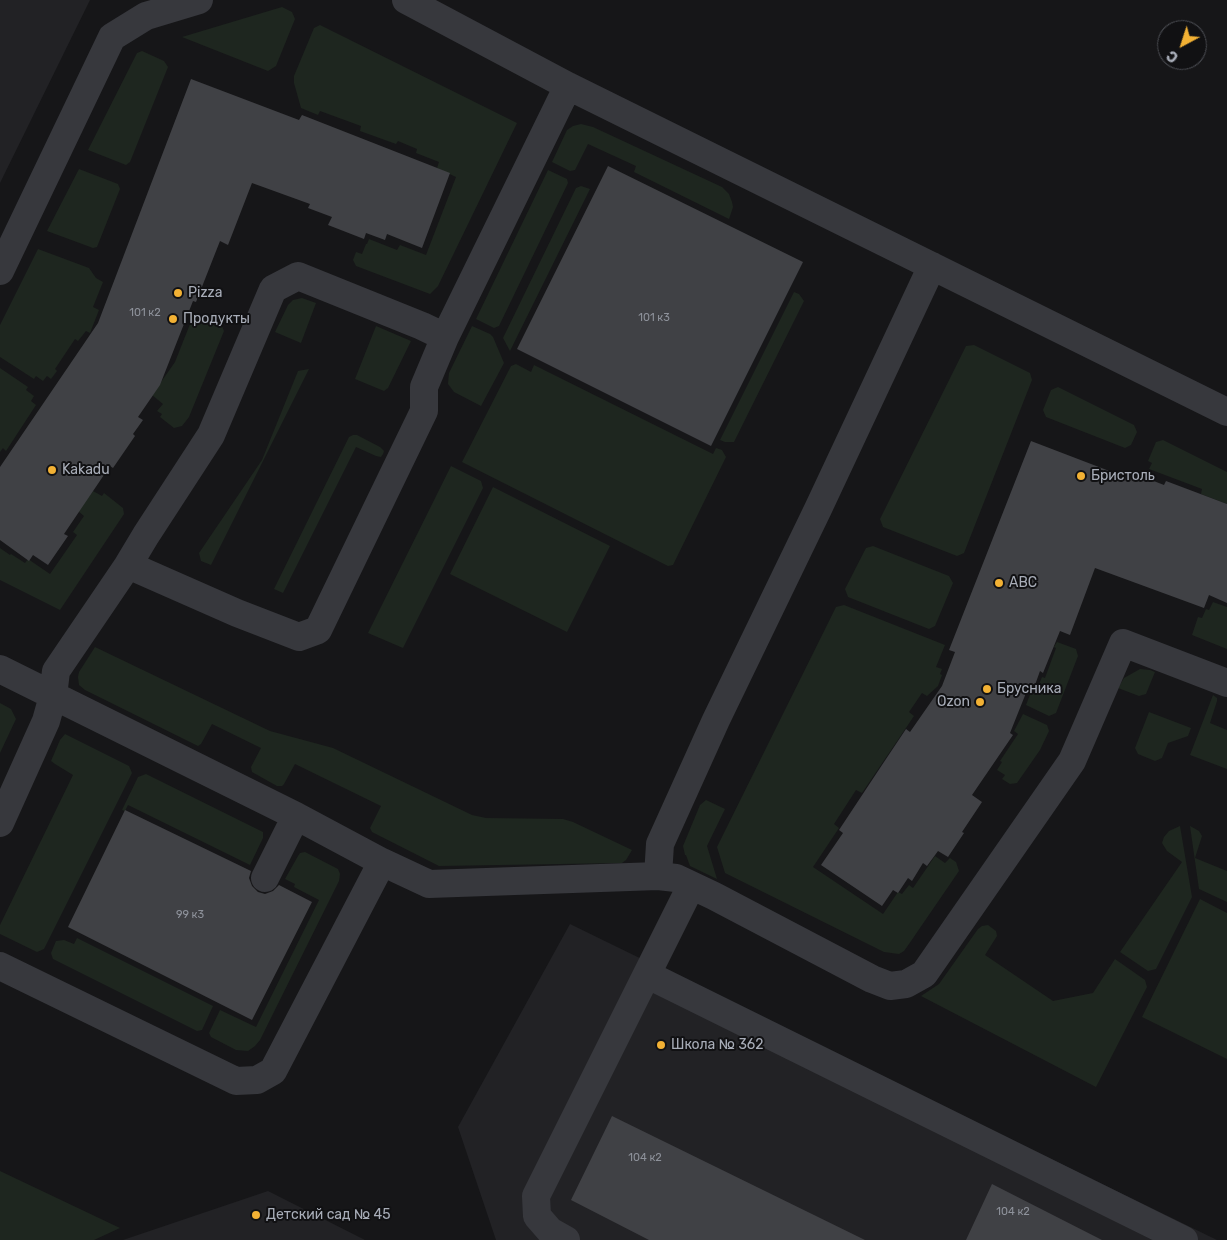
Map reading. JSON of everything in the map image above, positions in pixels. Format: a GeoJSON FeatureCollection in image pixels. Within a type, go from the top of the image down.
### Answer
{"type":"FeatureCollection","features":[{"type":"Feature","properties":{"kind":"lane"},"geometry":{"type":"LineString","coordinates":[[0,271],[112,37],[146,16],[199,0]]}},
{"type":"Feature","properties":{"kind":"lane"},"geometry":{"type":"LineString","coordinates":[[406,0],[568,86],[1227,412]]}},
{"type":"Feature","properties":{"kind":"lane"},"geometry":{"type":"LineString","coordinates":[[128,564],[237,613],[299,637],[318,630],[424,411],[424,387],[445,337],[568,86]]}},
{"type":"Feature","properties":{"kind":"lane"},"geometry":{"type":"LineString","coordinates":[[658,876],[660,844],[716,720],[932,266]]}},
{"type":"Feature","properties":{"kind":"lane"},"geometry":{"type":"LineString","coordinates":[[0,823],[46,721],[54,696],[56,671],[211,435],[273,289],[298,276],[413,322],[445,337]]}},
{"type":"Feature","properties":{"kind":"lane"},"geometry":{"type":"LineString","coordinates":[[0,669],[429,884],[658,876],[676,878],[722,900],[872,979],[890,986],[906,984],[924,974],[1072,761],[1123,643],[1227,683]]}},
{"type":"Feature","properties":{"kind":"lane"},"geometry":{"type":"LineString","coordinates":[[265,878],[296,816]]}},
{"type":"Feature","properties":{"kind":"lane"},"geometry":{"type":"LineString","coordinates":[[0,966],[236,1081],[257,1080],[273,1071],[382,862]]}},
{"type":"Feature","properties":{"kind":"lane"},"geometry":{"type":"LineString","coordinates":[[566,1240],[550,1231],[536,1216],[536,1196],[691,886]]}},
{"type":"Feature","properties":{"kind":"lane"},"geometry":{"type":"LineString","coordinates":[[648,975],[1184,1240]]}},
{"type":"Feature","properties":{"kind":"shaded area"},"geometry":{"type":"Polygon","coordinates":[[[0,0],[90,0],[0,183],[0,0]]]}},
{"type":"Feature","properties":{"kind":"shaded area"},"geometry":{"type":"Polygon","coordinates":[[[282,7],[292,12],[295,19],[276,66],[268,71],[182,37],[282,7]]]}},
{"type":"Feature","properties":{"kind":"shaded area"},"geometry":{"type":"Polygon","coordinates":[[[320,25],[517,123],[438,286],[430,294],[356,266],[353,260],[356,252],[362,254],[369,239],[397,250],[400,245],[426,255],[456,177],[437,168],[439,162],[416,153],[417,149],[398,141],[396,144],[360,131],[361,126],[320,111],[318,115],[301,108],[294,76],[314,28],[320,25]]]}},
{"type":"Feature","properties":{"kind":"shaded area"},"geometry":{"type":"Polygon","coordinates":[[[142,51],[164,61],[168,67],[130,162],[126,165],[88,150],[137,53],[142,51]]]}},
{"type":"Feature","properties":{"kind":"shaded area"},"geometry":{"type":"Polygon","coordinates":[[[581,124],[593,127],[722,187],[729,194],[732,202],[733,207],[729,219],[634,172],[636,166],[588,144],[575,170],[570,171],[552,162],[567,130],[581,124]]]}},
{"type":"Feature","properties":{"kind":"shaded area"},"geometry":{"type":"Polygon","coordinates":[[[79,169],[118,184],[120,189],[97,247],[93,248],[47,231],[79,169]]]}},
{"type":"Feature","properties":{"kind":"shaded area"},"geometry":{"type":"Polygon","coordinates":[[[548,170],[567,179],[568,183],[499,326],[494,328],[476,319],[548,170]]]}},
{"type":"Feature","properties":{"kind":"shaded area"},"geometry":{"type":"Polygon","coordinates":[[[581,186],[590,189],[510,351],[503,338],[576,188],[581,186]]]}},
{"type":"Feature","properties":{"kind":"shaded area"},"geometry":{"type":"Polygon","coordinates":[[[38,249],[89,268],[96,278],[103,282],[93,307],[99,310],[90,333],[86,331],[78,341],[75,339],[55,369],[57,371],[51,379],[47,376],[43,381],[36,376],[34,379],[0,357],[0,325],[38,249]]]}},
{"type":"Feature","properties":{"kind":"shaded area"},"geometry":{"type":"Polygon","coordinates":[[[794,292],[799,294],[804,301],[734,442],[720,440],[794,292]]]}},
{"type":"Feature","properties":{"kind":"shaded area"},"geometry":{"type":"Polygon","coordinates":[[[302,298],[316,303],[301,343],[275,332],[288,305],[293,300],[302,298]]]}},
{"type":"Feature","properties":{"kind":"shaded area"},"geometry":{"type":"Polygon","coordinates":[[[195,317],[221,324],[224,331],[189,417],[182,426],[174,428],[160,417],[162,414],[157,411],[163,404],[152,395],[175,362],[192,319],[194,320],[195,317]]]}},
{"type":"Feature","properties":{"kind":"shaded area"},"geometry":{"type":"Polygon","coordinates":[[[376,326],[411,341],[388,388],[384,391],[355,379],[376,326]]]}},
{"type":"Feature","properties":{"kind":"shaded area"},"geometry":{"type":"Polygon","coordinates":[[[472,326],[493,337],[504,363],[481,406],[454,392],[448,384],[449,373],[472,326]]]}},
{"type":"Feature","properties":{"kind":"shaded area"},"geometry":{"type":"Polygon","coordinates":[[[974,345],[1030,373],[1032,380],[964,553],[957,556],[883,527],[880,519],[966,346],[974,345]]]}},
{"type":"Feature","properties":{"kind":"shaded area"},"geometry":{"type":"Polygon","coordinates":[[[516,364],[531,372],[534,365],[713,454],[716,448],[722,450],[726,457],[673,565],[668,566],[462,462],[511,366],[516,364]]]}},
{"type":"Feature","properties":{"kind":"shaded area"},"geometry":{"type":"Polygon","coordinates":[[[0,368],[28,387],[26,390],[34,396],[31,401],[36,405],[6,451],[3,448],[0,452],[0,368]]]}},
{"type":"Feature","properties":{"kind":"shaded area"},"geometry":{"type":"Polygon","coordinates":[[[309,369],[211,565],[201,561],[199,553],[262,460],[298,371],[309,369]]]}},
{"type":"Feature","properties":{"kind":"shaded area"},"geometry":{"type":"Polygon","coordinates":[[[1058,387],[1134,425],[1137,432],[1131,445],[1125,448],[1046,417],[1043,410],[1051,390],[1058,387]]]}},
{"type":"Feature","properties":{"kind":"shaded area"},"geometry":{"type":"Polygon","coordinates":[[[357,435],[380,447],[384,451],[383,454],[381,457],[376,456],[356,447],[283,593],[274,589],[349,437],[357,435]]]}},
{"type":"Feature","properties":{"kind":"shaded area"},"geometry":{"type":"Polygon","coordinates":[[[1163,440],[1227,472],[1227,504],[1201,494],[1202,489],[1149,469],[1152,463],[1148,461],[1156,442],[1163,440]]]}},
{"type":"Feature","properties":{"kind":"shaded area"},"geometry":{"type":"Polygon","coordinates":[[[451,466],[481,481],[483,488],[403,648],[368,633],[451,466]]]}},
{"type":"Feature","properties":{"kind":"shaded area"},"geometry":{"type":"Polygon","coordinates":[[[493,487],[610,546],[567,632],[450,574],[493,487]]]}},
{"type":"Feature","properties":{"kind":"shaded area"},"geometry":{"type":"Polygon","coordinates":[[[93,491],[102,496],[104,493],[123,508],[124,514],[60,610],[0,580],[0,548],[25,563],[28,559],[50,574],[77,535],[73,532],[84,516],[78,511],[93,491]]]}},
{"type":"Feature","properties":{"kind":"shaded area"},"geometry":{"type":"Polygon","coordinates":[[[873,546],[949,576],[953,583],[935,626],[929,629],[848,597],[845,589],[866,548],[873,546]]]}},
{"type":"Feature","properties":{"kind":"shaded area"},"geometry":{"type":"Polygon","coordinates":[[[1213,602],[1227,607],[1227,649],[1192,635],[1198,617],[1202,618],[1206,609],[1209,610],[1213,602]]]}},
{"type":"Feature","properties":{"kind":"shaded area"},"geometry":{"type":"Polygon","coordinates":[[[844,605],[945,645],[936,667],[942,669],[938,686],[927,696],[922,693],[909,712],[914,716],[862,793],[856,790],[834,824],[839,828],[813,867],[883,914],[898,892],[902,894],[909,885],[913,888],[935,856],[945,863],[950,858],[956,862],[959,871],[904,951],[899,954],[884,952],[725,873],[717,847],[836,607],[844,605]]]}},
{"type":"Feature","properties":{"kind":"shaded area"},"geometry":{"type":"Polygon","coordinates":[[[1057,642],[1076,649],[1078,656],[1056,713],[1049,716],[1026,705],[1031,692],[1035,694],[1042,677],[1045,678],[1057,642]]]}},
{"type":"Feature","properties":{"kind":"shaded area"},"geometry":{"type":"Polygon","coordinates":[[[95,647],[270,731],[333,748],[472,815],[486,818],[563,819],[632,850],[622,863],[439,866],[372,832],[370,828],[381,806],[295,764],[284,784],[277,786],[252,772],[251,767],[261,748],[212,724],[198,746],[85,690],[79,685],[79,672],[95,647]]]}},
{"type":"Feature","properties":{"kind":"shaded area"},"geometry":{"type":"Polygon","coordinates":[[[1140,669],[1155,672],[1146,694],[1139,696],[1118,688],[1124,678],[1140,669]]]}},
{"type":"Feature","properties":{"kind":"shaded area"},"geometry":{"type":"Polygon","coordinates":[[[1213,695],[1217,698],[1217,701],[1210,723],[1227,730],[1227,769],[1190,755],[1213,695]]]}},
{"type":"Feature","properties":{"kind":"shaded area"},"geometry":{"type":"Polygon","coordinates":[[[0,703],[11,709],[16,719],[0,753],[0,703]]]}},
{"type":"Feature","properties":{"kind":"shaded area"},"geometry":{"type":"Polygon","coordinates":[[[1149,712],[1191,728],[1188,736],[1168,743],[1162,758],[1155,761],[1138,754],[1135,748],[1149,712]]]}},
{"type":"Feature","properties":{"kind":"shaded area"},"geometry":{"type":"Polygon","coordinates":[[[1023,714],[1047,725],[1049,731],[1040,750],[1017,783],[1010,784],[1002,779],[1005,775],[997,770],[1002,762],[1000,761],[1018,734],[1014,731],[1023,714]]]}},
{"type":"Feature","properties":{"kind":"shaded area"},"geometry":{"type":"Polygon","coordinates":[[[65,734],[129,766],[132,773],[44,949],[37,952],[0,934],[0,925],[73,775],[51,761],[60,740],[65,734]]]}},
{"type":"Feature","properties":{"kind":"shaded area"},"geometry":{"type":"Polygon","coordinates":[[[146,774],[263,832],[263,838],[250,865],[128,805],[125,811],[122,810],[138,777],[146,774]]]}},
{"type":"Feature","properties":{"kind":"shaded area"},"geometry":{"type":"Polygon","coordinates":[[[706,800],[725,809],[707,846],[717,879],[690,866],[683,846],[700,805],[706,800]]]}},
{"type":"Feature","properties":{"kind":"shaded area"},"geometry":{"type":"Polygon","coordinates":[[[1180,826],[1192,897],[1156,969],[1148,971],[1120,952],[1182,862],[1167,851],[1162,843],[1169,831],[1180,826]]]}},
{"type":"Feature","properties":{"kind":"shaded area"},"geometry":{"type":"Polygon","coordinates":[[[1190,826],[1199,831],[1202,836],[1195,858],[1227,871],[1227,902],[1199,889],[1190,826]]]}},
{"type":"Feature","properties":{"kind":"shaded area"},"geometry":{"type":"Polygon","coordinates":[[[305,852],[338,869],[340,874],[339,881],[260,1040],[248,1051],[236,1050],[211,1037],[209,1033],[220,1010],[256,1027],[319,900],[294,887],[295,884],[285,879],[300,853],[305,852]]]}},
{"type":"Feature","properties":{"kind":"shaded area"},"geometry":{"type":"Polygon","coordinates":[[[1200,899],[1227,913],[1227,1059],[1142,1017],[1200,899]]]}},
{"type":"Feature","properties":{"kind":"shaded area","name":"Школа № 362"},"geometry":{"type":"Polygon","coordinates":[[[570,924],[1217,1240],[496,1240],[458,1127],[570,924]]]}},
{"type":"Feature","properties":{"kind":"shaded area"},"geometry":{"type":"Polygon","coordinates":[[[988,925],[996,931],[997,936],[985,955],[1053,1001],[1093,993],[1115,959],[1145,980],[1147,987],[1096,1087],[921,996],[939,984],[978,929],[988,925]]]}},
{"type":"Feature","properties":{"kind":"shaded area"},"geometry":{"type":"Polygon","coordinates":[[[77,938],[213,1006],[202,1030],[197,1031],[53,959],[51,953],[56,941],[64,940],[74,944],[77,938]]]}},
{"type":"Feature","properties":{"kind":"shaded area"},"geometry":{"type":"Polygon","coordinates":[[[0,1171],[120,1228],[94,1240],[0,1240],[0,1171]]]}},
{"type":"Feature","properties":{"kind":"shaded area","name":"Детский сад № 45"},"geometry":{"type":"Polygon","coordinates":[[[268,1191],[365,1240],[123,1240],[268,1191]]]}},
{"type":"Feature","properties":{"kind":"building"},"geometry":{"type":"Polygon","coordinates":[[[191,79],[299,120],[302,115],[450,173],[422,248],[387,234],[385,240],[366,233],[364,239],[328,225],[332,217],[308,208],[310,204],[252,183],[228,245],[220,241],[196,302],[193,301],[160,385],[138,417],[143,420],[133,434],[135,436],[113,468],[110,466],[64,534],[68,536],[48,565],[33,555],[29,561],[0,540],[0,467],[98,323],[191,79]]]}},
{"type":"Feature","properties":{"kind":"building"},"geometry":{"type":"Polygon","coordinates":[[[608,166],[803,262],[711,446],[517,349],[608,166]]]}},
{"type":"Feature","properties":{"kind":"building"},"geometry":{"type":"Polygon","coordinates":[[[1031,441],[1125,477],[1128,471],[1164,485],[1166,481],[1227,504],[1227,603],[1209,595],[1204,608],[1095,568],[1070,635],[1060,631],[1043,673],[1040,671],[1035,685],[1030,683],[1010,733],[1013,735],[972,795],[982,802],[962,832],[964,833],[948,857],[938,851],[927,866],[923,863],[912,881],[908,878],[898,893],[893,890],[882,906],[821,865],[843,833],[839,830],[906,729],[910,732],[942,686],[955,652],[949,650],[1031,441]]]}},
{"type":"Feature","properties":{"kind":"building"},"geometry":{"type":"Polygon","coordinates":[[[125,810],[251,871],[249,878],[252,886],[258,892],[265,894],[273,891],[279,885],[312,902],[252,1020],[68,927],[125,810]]]}},
{"type":"Feature","properties":{"kind":"building"},"geometry":{"type":"Polygon","coordinates":[[[612,1116],[865,1240],[649,1240],[571,1200],[612,1116]]]}},
{"type":"Feature","properties":{"kind":"building"},"geometry":{"type":"Polygon","coordinates":[[[992,1184],[1102,1240],[966,1240],[992,1184]]]}},
{"type":"Feature","properties":{"kind":"place","name":"Pizza"},"geometry":{"type":"Point","coordinates":[178,293]}},
{"type":"Feature","properties":{"kind":"place","name":"Продукты"},"geometry":{"type":"Point","coordinates":[173,319]}},
{"type":"Feature","properties":{"kind":"place","name":"Kakadu"},"geometry":{"type":"Point","coordinates":[52,470]}},
{"type":"Feature","properties":{"kind":"place","name":"Бристоль"},"geometry":{"type":"Point","coordinates":[1081,476]}},
{"type":"Feature","properties":{"kind":"place","name":"ABC"},"geometry":{"type":"Point","coordinates":[999,583]}},
{"type":"Feature","properties":{"kind":"place","name":"Брусника"},"geometry":{"type":"Point","coordinates":[987,689]}},
{"type":"Feature","properties":{"kind":"place","name":"Ozon"},"geometry":{"type":"Point","coordinates":[980,702]}},
{"type":"Feature","properties":{"kind":"place","name":"Школа № 362"},"geometry":{"type":"Point","coordinates":[661,1045]}},
{"type":"Feature","properties":{"kind":"place","name":"Детский сад № 45"},"geometry":{"type":"Point","coordinates":[256,1215]}}]}
